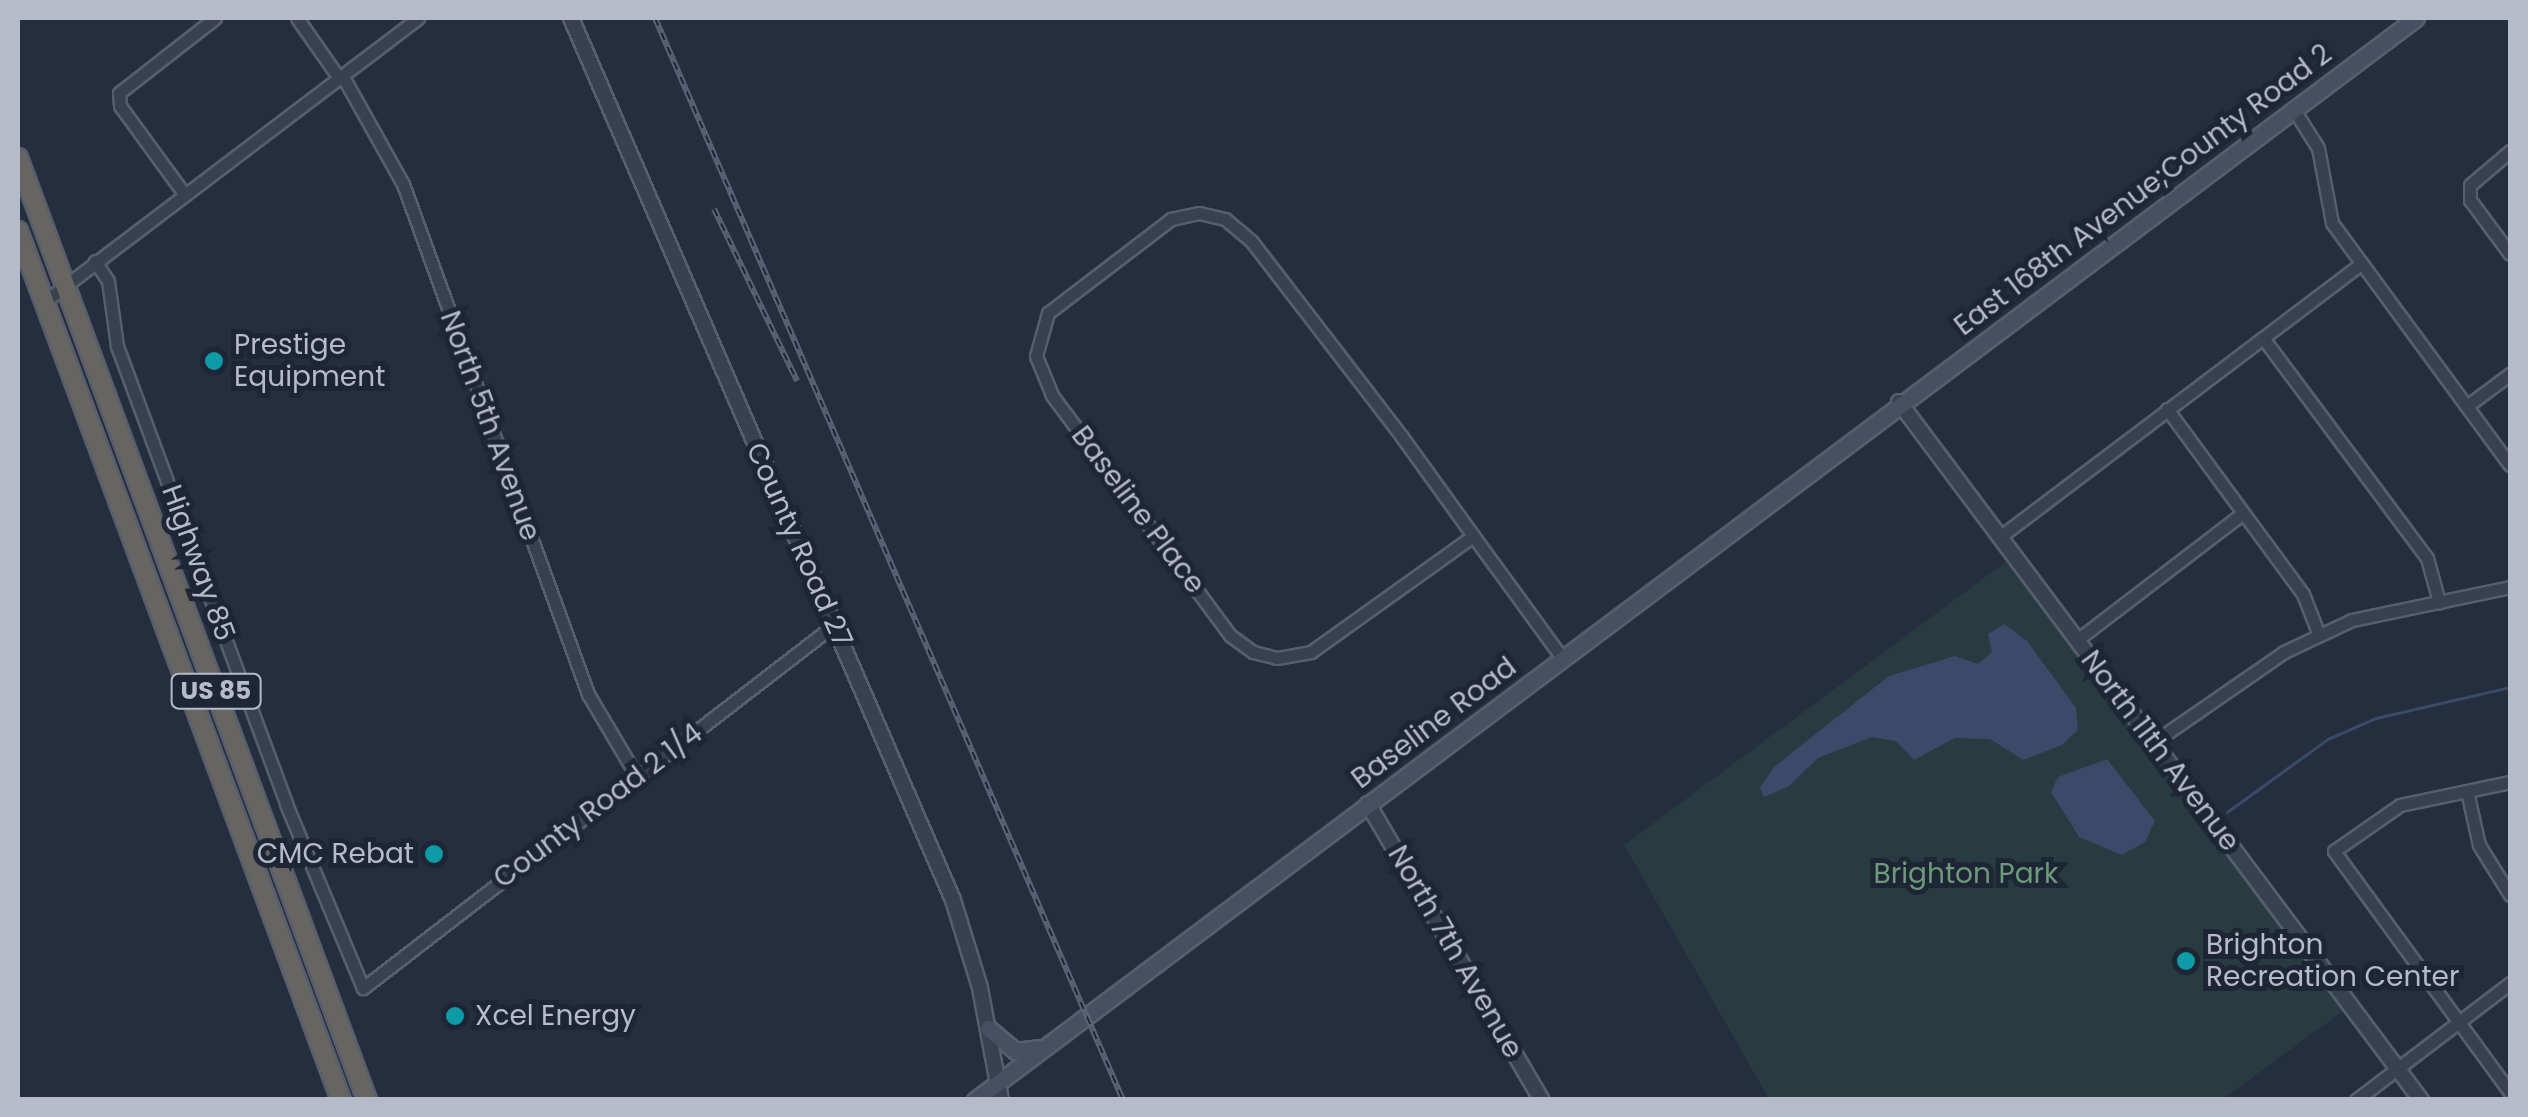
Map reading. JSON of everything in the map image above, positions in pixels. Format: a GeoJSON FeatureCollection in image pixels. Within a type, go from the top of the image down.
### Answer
{"type":"FeatureCollection","features":[{"type":"Feature","properties":{"kind":"highway","name":"Highway 85"},"geometry":{"type":"LineString","coordinates":[[18,158],[366,1100]]}},
{"type":"Feature","properties":{"kind":"highway","name":"Highway 85"},"geometry":{"type":"LineString","coordinates":[[18,231],[340,1100]]}},
{"type":"Feature","properties":{"kind":"main road","name":"East 168th Avenue;County Road 2"},"geometry":{"type":"LineString","coordinates":[[1900,402],[2416,18]]}},
{"type":"Feature","properties":{"kind":"main road","name":"Baseline Road"},"geometry":{"type":"LineString","coordinates":[[998,1082],[1900,402]]}},
{"type":"Feature","properties":{"kind":"main road"},"geometry":{"type":"LineString","coordinates":[[988,1028],[1014,1051],[1044,1048]]}},
{"type":"Feature","properties":{"kind":"main road"},"geometry":{"type":"LineString","coordinates":[[975,1100],[998,1082]]}},
{"type":"Feature","properties":{"kind":"street"},"geometry":{"type":"LineString","coordinates":[[184,195],[120,106],[119,93],[215,18]]}},
{"type":"Feature","properties":{"kind":"street","name":"North 5th Avenue"},"geometry":{"type":"LineString","coordinates":[[296,18],[339,75],[403,184],[588,694],[637,778]]}},
{"type":"Feature","properties":{"kind":"street"},"geometry":{"type":"LineString","coordinates":[[44,302],[418,18]]}},
{"type":"Feature","properties":{"kind":"street","name":"County Road 27"},"geometry":{"type":"LineString","coordinates":[[571,18],[953,900],[988,1028],[1001,1100]]}},
{"type":"Feature","properties":{"kind":"street"},"geometry":{"type":"LineString","coordinates":[[2294,110],[2318,148],[2327,214],[2510,465]]}},
{"type":"Feature","properties":{"kind":"street"},"geometry":{"type":"LineString","coordinates":[[2510,151],[2470,185],[2470,200],[2510,254]]}},
{"type":"Feature","properties":{"kind":"street","name":"Baseline Place"},"geometry":{"type":"LineString","coordinates":[[1184,215],[1225,220],[1252,242],[1473,536],[1311,652],[1270,657],[1230,635],[1052,395],[1036,356],[1048,313],[1152,232],[1184,215]]}},
{"type":"Feature","properties":{"kind":"street","name":"County Road 2 1/4"},"geometry":{"type":"LineString","coordinates":[[95,261],[108,281],[117,346],[286,804],[363,988],[834,626]]}},
{"type":"Feature","properties":{"kind":"street"},"geometry":{"type":"LineString","coordinates":[[2001,536],[2360,264]]}},
{"type":"Feature","properties":{"kind":"street"},"geometry":{"type":"LineString","coordinates":[[2263,338],[2427,558],[2440,602]]}},
{"type":"Feature","properties":{"kind":"street"},"geometry":{"type":"LineString","coordinates":[[2467,406],[2510,374]]}},
{"type":"Feature","properties":{"kind":"street","name":"North 11th Avenue"},"geometry":{"type":"LineString","coordinates":[[1900,402],[2420,1100]]}},
{"type":"Feature","properties":{"kind":"street"},"geometry":{"type":"LineString","coordinates":[[2167,409],[2303,594],[2320,635]]}},
{"type":"Feature","properties":{"kind":"street"},"geometry":{"type":"LineString","coordinates":[[2078,640],[2242,514]]}},
{"type":"Feature","properties":{"kind":"street"},"geometry":{"type":"LineString","coordinates":[[1473,536],[1562,658]]}},
{"type":"Feature","properties":{"kind":"street"},"geometry":{"type":"LineString","coordinates":[[2154,742],[2320,635],[2352,620],[2510,588]]}},
{"type":"Feature","properties":{"kind":"street"},"geometry":{"type":"LineString","coordinates":[[2510,782],[2390,810],[2334,852],[2510,1092]]}},
{"type":"Feature","properties":{"kind":"street"},"geometry":{"type":"LineString","coordinates":[[2467,791],[2479,845],[2510,894]]}},
{"type":"Feature","properties":{"kind":"street","name":"North 7th Avenue"},"geometry":{"type":"LineString","coordinates":[[1368,804],[1542,1100]]}},
{"type":"Feature","properties":{"kind":"street"},"geometry":{"type":"LineString","coordinates":[[2356,1100],[2510,983]]}},
{"type":"Feature","properties":{"kind":"green space","name":"Brighton Park"},"geometry":{"type":"Polygon","coordinates":[[[2015,555],[2350,1006],[2223,1099],[1769,1099],[1624,845],[2015,555]]]}},
{"type":"Feature","properties":{"kind":"water"},"geometry":{"type":"Polygon","coordinates":[[[2004,624],[2027,641],[2076,708],[2078,730],[2062,745],[2023,760],[1990,739],[1955,738],[1914,760],[1896,741],[1872,737],[1818,758],[1789,786],[1764,797],[1760,788],[1774,767],[1889,676],[1955,656],[1978,664],[1992,652],[1988,634],[2004,624]]]}},
{"type":"Feature","properties":{"kind":"water"},"geometry":{"type":"Polygon","coordinates":[[[2107,759],[2155,821],[2145,842],[2122,855],[2079,837],[2051,792],[2058,777],[2107,759]]]}},
{"type":"Feature","properties":{"kind":"waterway"},"geometry":{"type":"LineString","coordinates":[[2227,812],[2328,739],[2376,718],[2510,687]]}},
{"type":"Feature","properties":{"kind":"railway"},"geometry":{"type":"LineString","coordinates":[[655,18],[1123,1100]]}},
{"type":"Feature","properties":{"kind":"railway"},"geometry":{"type":"LineString","coordinates":[[714,209],[797,381]]}},
{"type":"Feature","properties":{"kind":"place","name":"Prestige Equipment"},"geometry":{"type":"Point","coordinates":[214,361]}},
{"type":"Feature","properties":{"kind":"place","name":"CMC Rebat"},"geometry":{"type":"Point","coordinates":[434,854]}},
{"type":"Feature","properties":{"kind":"place","name":"Brighton Recreation Center"},"geometry":{"type":"Point","coordinates":[2186,961]}},
{"type":"Feature","properties":{"kind":"place","name":"Xcel Energy"},"geometry":{"type":"Point","coordinates":[455,1016]}}]}
